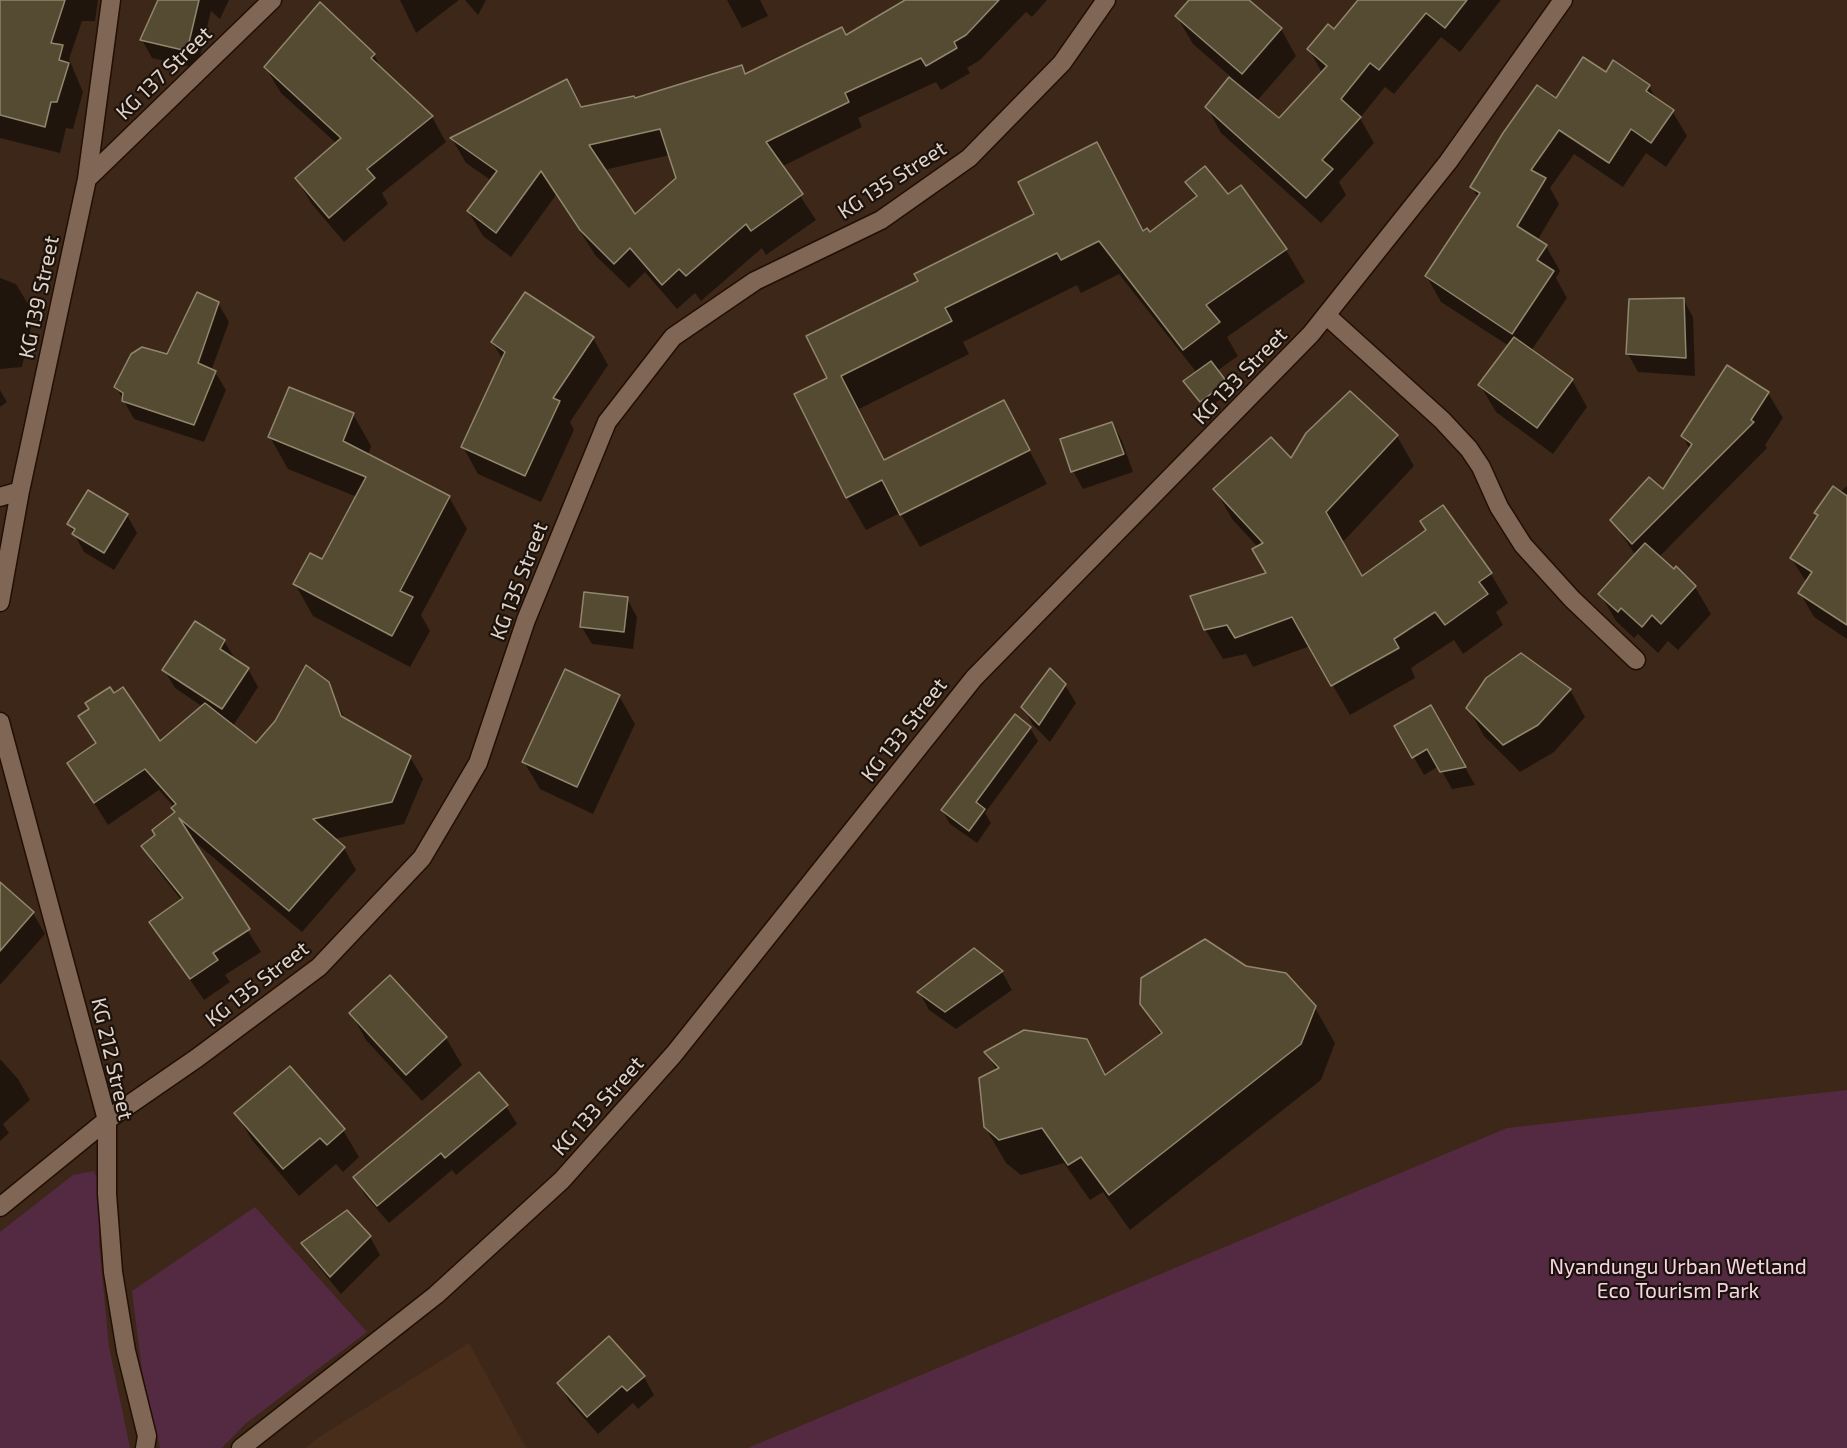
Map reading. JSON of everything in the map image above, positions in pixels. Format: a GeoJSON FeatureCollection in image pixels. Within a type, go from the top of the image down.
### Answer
{"type":"FeatureCollection","features":[{"type":"Feature","properties":{"kind":"street","name":"KG 139 Street"},"geometry":{"type":"LineString","coordinates":[[0,602],[20,491],[87,179],[111,0]]}},
{"type":"Feature","properties":{"kind":"street","name":"KG 137 Street"},"geometry":{"type":"LineString","coordinates":[[87,179],[272,0]]}},
{"type":"Feature","properties":{"kind":"street","name":"KG 135 Street"},"geometry":{"type":"LineString","coordinates":[[0,1207],[107,1120],[197,1058],[319,967],[422,858],[478,763],[526,620],[608,422],[673,337],[756,282],[881,219],[969,158],[1062,63],[1106,0]]}},
{"type":"Feature","properties":{"kind":"street","name":"KG 133 Street"},"geometry":{"type":"LineString","coordinates":[[241,1448],[436,1295],[562,1180],[674,1054],[975,678],[1180,471],[1326,315],[1448,162],[1563,0]]}},
{"type":"Feature","properties":{"kind":"street"},"geometry":{"type":"LineString","coordinates":[[1326,315],[1442,420],[1469,449],[1481,467],[1499,507],[1523,545],[1572,599],[1636,660]]}},
{"type":"Feature","properties":{"kind":"street"},"geometry":{"type":"LineString","coordinates":[[0,497],[20,491]]}},
{"type":"Feature","properties":{"kind":"street","name":"KG 212 Street"},"geometry":{"type":"LineString","coordinates":[[0,722],[107,1120],[107,1194],[113,1272],[126,1351],[147,1436],[145,1448]]}},
{"type":"Feature","properties":{"kind":"shaded area"},"geometry":{"type":"Polygon","coordinates":[[[469,1343],[526,1448],[306,1448],[318,1438],[469,1343]]]}},
{"type":"Feature","properties":{"kind":"green space","name":"Nyandungu Urban Wetland Eco Tourism Park"},"geometry":{"type":"Polygon","coordinates":[[[1847,1090],[1847,1448],[748,1448],[1507,1128],[1847,1090]]]}},
{"type":"Feature","properties":{"kind":"green space"},"geometry":{"type":"Polygon","coordinates":[[[94,1171],[99,1183],[99,1242],[109,1347],[130,1448],[0,1448],[0,1232],[73,1175],[94,1171]]]}},
{"type":"Feature","properties":{"kind":"green space"},"geometry":{"type":"Polygon","coordinates":[[[255,1207],[367,1332],[245,1424],[222,1448],[160,1448],[142,1371],[132,1291],[255,1207]]]}},
{"type":"Feature","properties":{"kind":"building"},"geometry":{"type":"Polygon","coordinates":[[[0,0],[65,0],[51,43],[63,45],[59,60],[69,63],[57,102],[51,102],[45,127],[0,115],[0,0]]]}},
{"type":"Feature","properties":{"kind":"building"},"geometry":{"type":"Polygon","coordinates":[[[158,0],[199,0],[187,51],[140,40],[158,0]]]}},
{"type":"Feature","properties":{"kind":"building"},"geometry":{"type":"Polygon","coordinates":[[[905,0],[999,0],[966,35],[954,42],[957,48],[926,66],[921,58],[845,93],[849,102],[766,142],[803,194],[751,231],[746,224],[686,276],[679,269],[662,285],[630,248],[614,264],[580,230],[541,171],[496,233],[467,211],[497,171],[450,138],[567,79],[581,107],[634,96],[635,98],[742,65],[745,74],[842,27],[846,35],[905,0]],[[660,129],[589,145],[635,214],[676,178],[660,129]]]}},
{"type":"Feature","properties":{"kind":"building"},"geometry":{"type":"Polygon","coordinates":[[[1189,0],[1249,0],[1282,28],[1242,74],[1175,16],[1189,0]]]}},
{"type":"Feature","properties":{"kind":"building"},"geometry":{"type":"Polygon","coordinates":[[[1358,0],[1467,0],[1445,28],[1426,13],[1379,70],[1370,63],[1341,99],[1361,117],[1322,160],[1333,169],[1306,198],[1205,107],[1229,77],[1279,118],[1327,66],[1307,49],[1328,24],[1334,29],[1358,0]]]}},
{"type":"Feature","properties":{"kind":"building"},"geometry":{"type":"Polygon","coordinates":[[[320,2],[375,54],[371,58],[433,116],[367,169],[375,178],[329,218],[295,178],[341,138],[264,67],[320,2]]]}},
{"type":"Feature","properties":{"kind":"building"},"geometry":{"type":"Polygon","coordinates":[[[1583,57],[1606,72],[1613,60],[1650,85],[1646,91],[1674,110],[1651,143],[1631,129],[1609,163],[1559,130],[1531,170],[1546,178],[1517,226],[1547,245],[1537,260],[1554,271],[1512,334],[1425,276],[1480,193],[1470,187],[1503,133],[1537,85],[1556,98],[1583,57]]]}},
{"type":"Feature","properties":{"kind":"building"},"geometry":{"type":"Polygon","coordinates":[[[1097,142],[1143,231],[1147,228],[1150,232],[1197,196],[1185,182],[1205,166],[1228,194],[1241,185],[1287,249],[1206,305],[1220,322],[1183,350],[1099,241],[1061,260],[1057,253],[945,308],[952,321],[841,376],[884,460],[1004,400],[1030,450],[900,515],[882,480],[846,498],[794,394],[827,378],[806,336],[918,281],[914,274],[1034,214],[1018,182],[1097,142]]]}},
{"type":"Feature","properties":{"kind":"building"},"geometry":{"type":"Polygon","coordinates":[[[197,292],[219,302],[198,363],[216,371],[194,425],[122,401],[123,393],[114,387],[131,354],[142,347],[167,354],[197,292]]]}},
{"type":"Feature","properties":{"kind":"building"},"geometry":{"type":"Polygon","coordinates":[[[525,292],[594,337],[553,398],[560,401],[525,476],[461,447],[505,352],[491,342],[525,292]]]}},
{"type":"Feature","properties":{"kind":"building"},"geometry":{"type":"Polygon","coordinates":[[[1684,298],[1686,358],[1626,354],[1629,299],[1684,298]]]}},
{"type":"Feature","properties":{"kind":"building"},"geometry":{"type":"Polygon","coordinates":[[[1514,337],[1573,379],[1537,428],[1478,385],[1514,337]]]}},
{"type":"Feature","properties":{"kind":"building"},"geometry":{"type":"Polygon","coordinates":[[[1211,361],[1227,382],[1200,402],[1183,381],[1211,361]]]}},
{"type":"Feature","properties":{"kind":"building"},"geometry":{"type":"Polygon","coordinates":[[[1727,365],[1769,392],[1751,420],[1754,422],[1632,544],[1610,520],[1649,477],[1663,489],[1692,444],[1681,436],[1727,365]]]}},
{"type":"Feature","properties":{"kind":"building"},"geometry":{"type":"Polygon","coordinates":[[[289,387],[354,413],[343,441],[450,496],[400,591],[413,597],[392,636],[293,584],[310,553],[322,559],[366,477],[268,437],[289,387]]]}},
{"type":"Feature","properties":{"kind":"building"},"geometry":{"type":"Polygon","coordinates":[[[1350,391],[1398,435],[1326,512],[1362,576],[1426,530],[1420,521],[1443,505],[1492,573],[1479,582],[1488,594],[1445,625],[1435,612],[1394,639],[1399,648],[1331,686],[1292,617],[1235,638],[1227,625],[1204,630],[1190,596],[1266,573],[1252,549],[1263,543],[1213,489],[1271,437],[1291,458],[1306,433],[1350,391]]]}},
{"type":"Feature","properties":{"kind":"building"},"geometry":{"type":"Polygon","coordinates":[[[1112,422],[1124,454],[1071,472],[1060,439],[1112,422]]]}},
{"type":"Feature","properties":{"kind":"building"},"geometry":{"type":"Polygon","coordinates":[[[1833,486],[1847,496],[1847,625],[1798,593],[1812,572],[1790,558],[1818,515],[1814,513],[1833,486]]]}},
{"type":"Feature","properties":{"kind":"building"},"geometry":{"type":"Polygon","coordinates":[[[88,490],[128,514],[104,553],[72,534],[75,529],[67,524],[88,490]]]}},
{"type":"Feature","properties":{"kind":"building"},"geometry":{"type":"Polygon","coordinates":[[[1645,543],[1674,569],[1676,566],[1696,586],[1661,624],[1652,615],[1642,627],[1621,608],[1618,612],[1598,594],[1645,543]]]}},
{"type":"Feature","properties":{"kind":"building"},"geometry":{"type":"Polygon","coordinates":[[[584,592],[628,597],[624,632],[580,627],[584,592]]]}},
{"type":"Feature","properties":{"kind":"building"},"geometry":{"type":"Polygon","coordinates":[[[195,621],[225,640],[220,649],[249,668],[222,709],[162,670],[195,621]]]}},
{"type":"Feature","properties":{"kind":"building"},"geometry":{"type":"Polygon","coordinates":[[[1521,653],[1571,689],[1538,725],[1503,745],[1466,708],[1486,678],[1521,653]]]}},
{"type":"Feature","properties":{"kind":"building"},"geometry":{"type":"Polygon","coordinates":[[[306,665],[329,682],[341,716],[411,756],[392,802],[313,819],[345,847],[289,911],[179,818],[250,929],[213,953],[218,960],[190,979],[149,922],[183,898],[141,846],[155,835],[152,830],[175,812],[171,808],[176,804],[145,769],[94,803],[67,763],[96,743],[78,716],[89,709],[85,703],[110,687],[114,693],[123,687],[160,741],[205,703],[256,743],[275,721],[306,665]]]}},
{"type":"Feature","properties":{"kind":"building"},"geometry":{"type":"Polygon","coordinates":[[[1050,668],[1066,684],[1039,725],[1021,707],[1050,668]]]}},
{"type":"Feature","properties":{"kind":"building"},"geometry":{"type":"Polygon","coordinates":[[[565,669],[620,695],[577,787],[522,762],[565,669]]]}},
{"type":"Feature","properties":{"kind":"building"},"geometry":{"type":"Polygon","coordinates":[[[1431,705],[1466,767],[1440,772],[1427,749],[1412,758],[1394,726],[1431,705]]]}},
{"type":"Feature","properties":{"kind":"building"},"geometry":{"type":"Polygon","coordinates":[[[1015,714],[1031,727],[976,802],[985,809],[969,831],[941,810],[1015,714]]]}},
{"type":"Feature","properties":{"kind":"building"},"geometry":{"type":"Polygon","coordinates":[[[0,882],[34,912],[0,951],[0,882]]]}},
{"type":"Feature","properties":{"kind":"building"},"geometry":{"type":"Polygon","coordinates":[[[1205,939],[1246,966],[1286,973],[1316,1006],[1301,1044],[1109,1195],[1081,1157],[1068,1165],[1042,1128],[999,1140],[984,1127],[979,1078],[999,1068],[984,1052],[1024,1030],[1087,1039],[1105,1075],[1162,1033],[1140,1004],[1141,978],[1205,939]]]}},
{"type":"Feature","properties":{"kind":"building"},"geometry":{"type":"Polygon","coordinates":[[[974,948],[1003,971],[945,1012],[917,992],[974,948]]]}},
{"type":"Feature","properties":{"kind":"building"},"geometry":{"type":"Polygon","coordinates":[[[390,975],[447,1037],[406,1075],[349,1013],[390,975]]]}},
{"type":"Feature","properties":{"kind":"building"},"geometry":{"type":"Polygon","coordinates":[[[290,1066],[345,1129],[327,1145],[320,1138],[283,1169],[234,1113],[290,1066]]]}},
{"type":"Feature","properties":{"kind":"building"},"geometry":{"type":"Polygon","coordinates":[[[479,1072],[508,1105],[445,1158],[441,1153],[377,1206],[353,1177],[479,1072]]]}},
{"type":"Feature","properties":{"kind":"building"},"geometry":{"type":"Polygon","coordinates":[[[347,1210],[371,1236],[330,1277],[301,1243],[347,1210]]]}},
{"type":"Feature","properties":{"kind":"building"},"geometry":{"type":"Polygon","coordinates":[[[609,1336],[645,1376],[627,1391],[622,1386],[587,1417],[557,1383],[609,1336]]]}}]}
